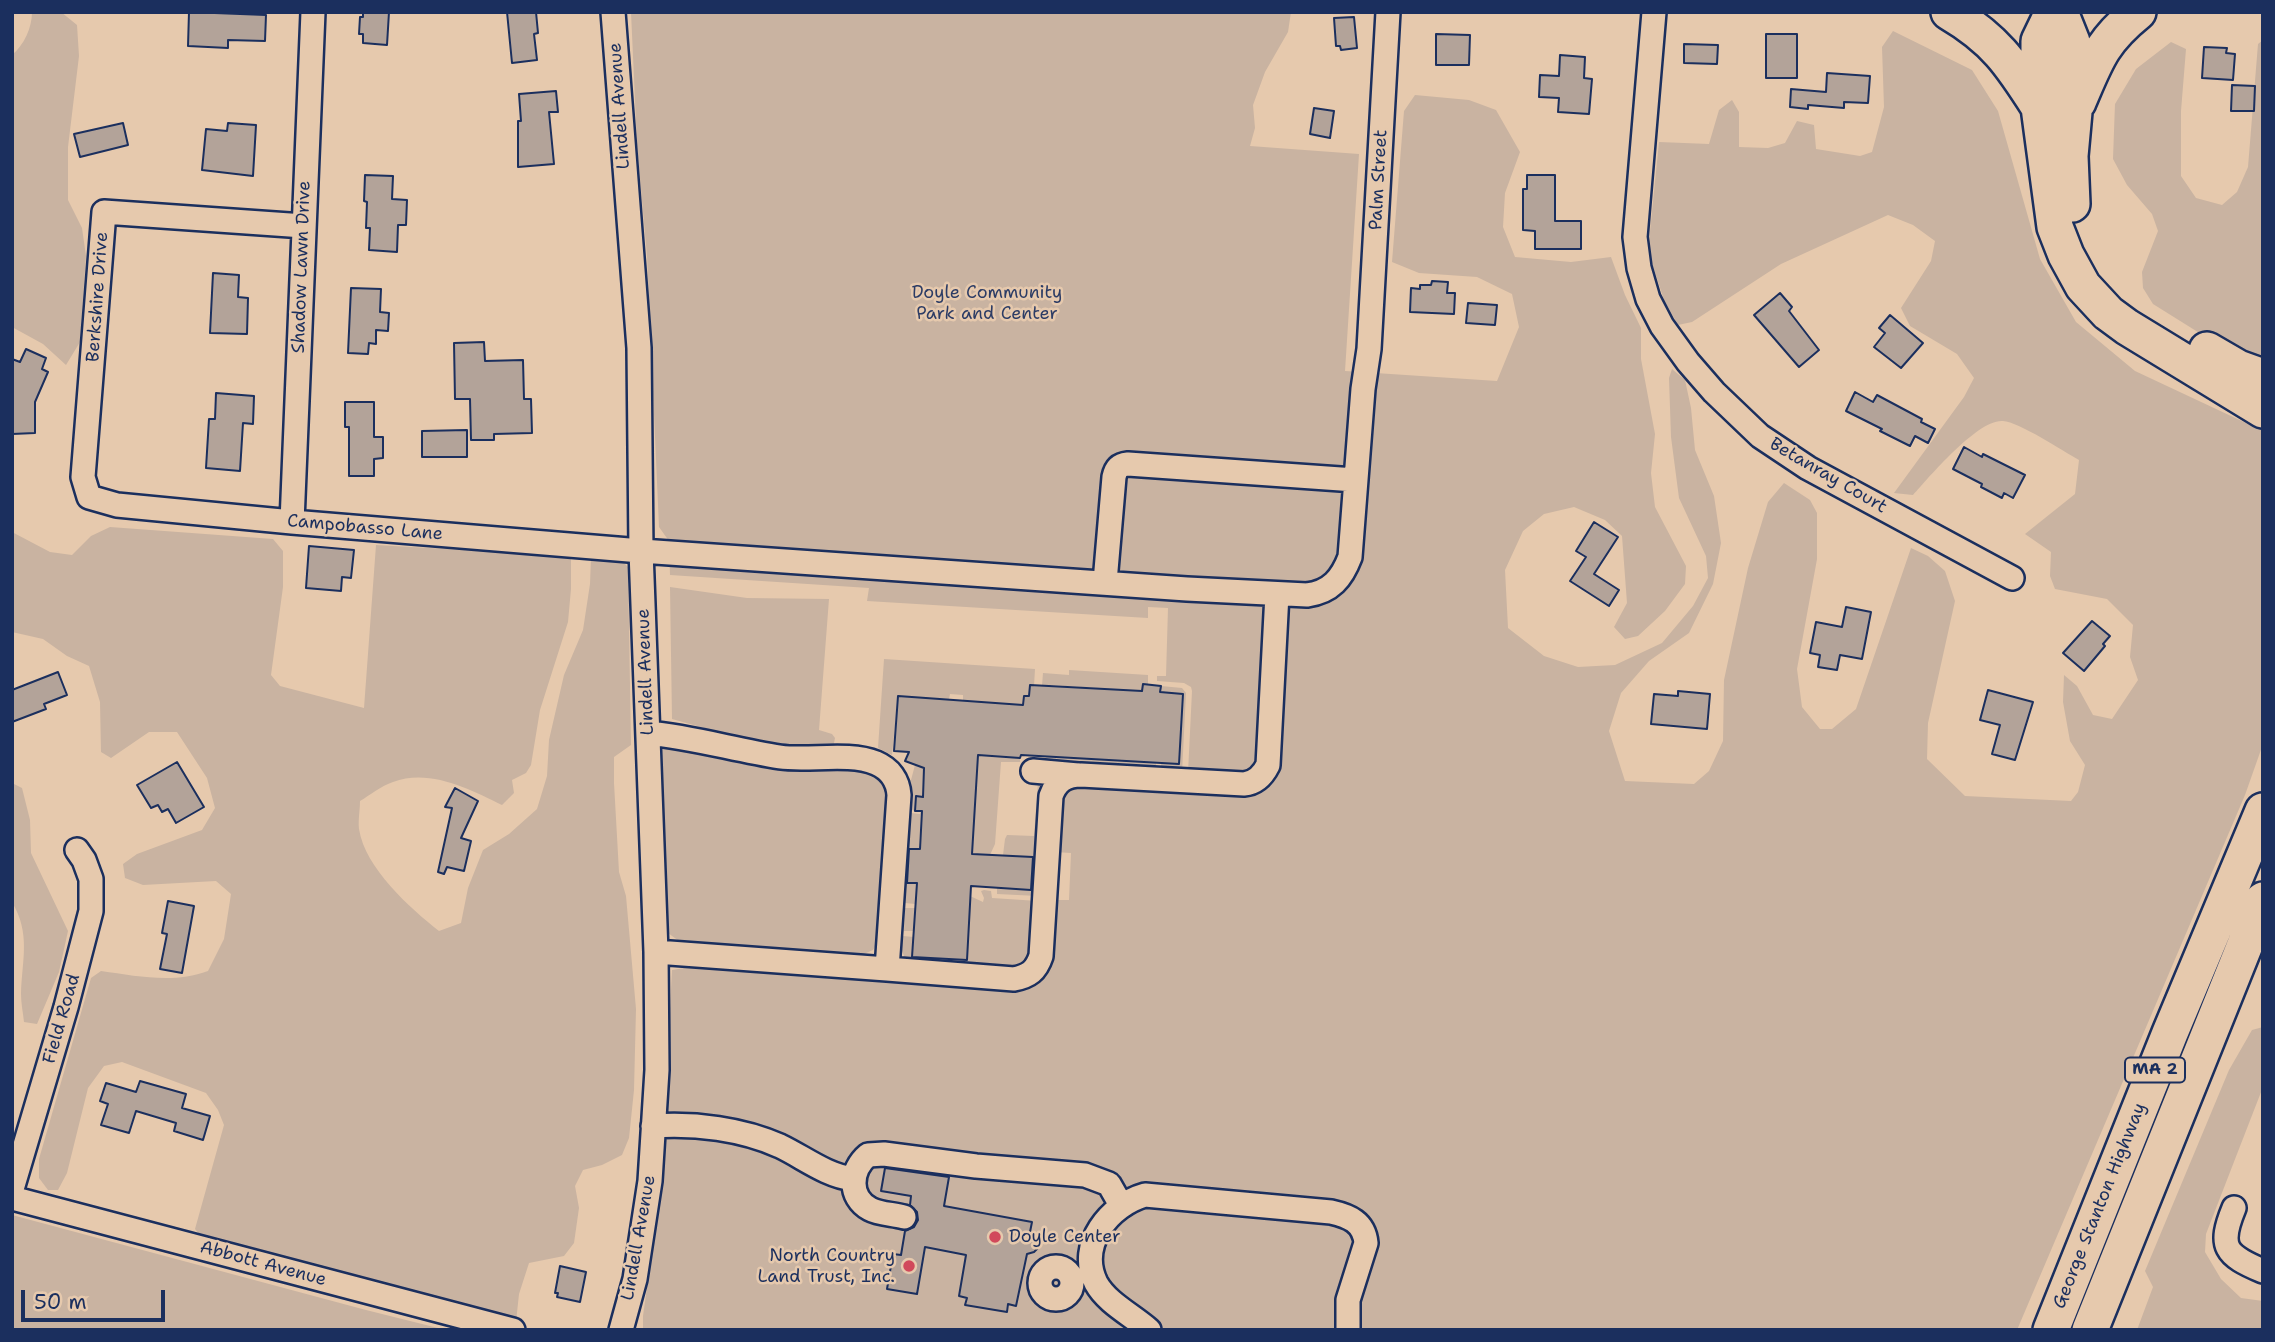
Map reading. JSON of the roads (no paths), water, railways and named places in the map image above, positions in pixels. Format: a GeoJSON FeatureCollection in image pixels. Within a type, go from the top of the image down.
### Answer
{"type":"FeatureCollection","features":[{"type":"Feature","properties":{"kind":"highway"},"geometry":{"type":"LineString","coordinates":[[1949,12],[1996,47],[2013,66],[2039,107]]}},
{"type":"Feature","properties":{"kind":"highway"},"geometry":{"type":"LineString","coordinates":[[2053,12],[2039,41],[2039,107],[2055,227],[2066,255],[2083,286],[2108,313],[2263,410]]}},
{"type":"Feature","properties":{"kind":"highway"},"geometry":{"type":"LineString","coordinates":[[2060,12],[2072,42],[2074,112],[2070,195],[2077,226],[2103,275],[2147,313],[2238,368],[2263,377]]}},
{"type":"Feature","properties":{"kind":"highway"},"geometry":{"type":"LineString","coordinates":[[2074,112],[2100,51],[2116,30],[2138,12]]}},
{"type":"Feature","properties":{"kind":"highway"},"geometry":{"type":"LineString","coordinates":[[2226,900],[2263,782]]}},
{"type":"Feature","properties":{"kind":"highway","name":"George Stanton Highway"},"geometry":{"type":"LineString","coordinates":[[2051,1330],[2263,811]]}},
{"type":"Feature","properties":{"kind":"highway","name":"George Stanton Highway"},"geometry":{"type":"LineString","coordinates":[[2090,1330],[2263,900]]}},
{"type":"Feature","properties":{"kind":"street","name":"Shadow Lawn Drive"},"geometry":{"type":"LineString","coordinates":[[292,522],[313,12]]}},
{"type":"Feature","properties":{"kind":"street","name":"Lindell Avenue"},"geometry":{"type":"LineString","coordinates":[[613,12],[639,348],[641,551],[656,952],[657,1070],[650,1181],[635,1279],[621,1330]]}},
{"type":"Feature","properties":{"kind":"street","name":"Palm Street"},"geometry":{"type":"LineString","coordinates":[[1105,582],[1277,594],[1320,594],[1338,580],[1350,556],[1369,349],[1388,12]]}},
{"type":"Feature","properties":{"kind":"street","name":"Betanray Court"},"geometry":{"type":"LineString","coordinates":[[1654,12],[1635,237],[1639,268],[1648,299],[1662,326],[1714,392],[1760,436],[1808,468],[2012,578]]}},
{"type":"Feature","properties":{"kind":"street","name":"Berkshire Drive"},"geometry":{"type":"LineString","coordinates":[[89,497],[83,477],[104,212],[304,226]]}},
{"type":"Feature","properties":{"kind":"street"},"geometry":{"type":"LineString","coordinates":[[1105,582],[1114,477],[1115,470],[1121,465],[1355,480]]}},
{"type":"Feature","properties":{"kind":"street","name":"Campobasso Lane"},"geometry":{"type":"LineString","coordinates":[[89,497],[117,505],[292,522],[641,551],[1105,582]]}},
{"type":"Feature","properties":{"kind":"street"},"geometry":{"type":"LineString","coordinates":[[1033,771],[1244,784],[1260,777],[1268,765],[1277,594]]}},
{"type":"Feature","properties":{"kind":"street"},"geometry":{"type":"LineString","coordinates":[[648,733],[780,757],[860,759],[878,764],[891,774],[898,785],[887,969]]}},
{"type":"Feature","properties":{"kind":"street"},"geometry":{"type":"LineString","coordinates":[[656,952],[1014,979],[1026,977],[1035,970],[1041,956],[1051,796],[1060,780],[1081,775]]}},
{"type":"Feature","properties":{"kind":"street","name":"Field Road"},"geometry":{"type":"LineString","coordinates":[[12,1189],[66,1007],[91,911],[90,879],[84,860],[77,850]]}},
{"type":"Feature","properties":{"kind":"street"},"geometry":{"type":"LineString","coordinates":[[653,1126],[703,1127],[751,1136],[778,1145],[832,1175],[853,1179]]}},
{"type":"Feature","properties":{"kind":"street"},"geometry":{"type":"LineString","coordinates":[[904,1217],[872,1210],[859,1199],[853,1179],[862,1160],[876,1153],[987,1167],[1085,1175],[1109,1184],[1121,1205]]}},
{"type":"Feature","properties":{"kind":"street"},"geometry":{"type":"LineString","coordinates":[[1149,1330],[1083,1279],[1092,1259],[1094,1241],[1109,1214],[1121,1205],[1145,1195],[1331,1212],[1354,1219],[1365,1235],[1366,1243],[1348,1300],[1348,1330]]}},
{"type":"Feature","properties":{"kind":"street","name":"Abbott Avenue"},"geometry":{"type":"LineString","coordinates":[[12,1198],[513,1330]]}},
{"type":"Feature","properties":{"kind":"street"},"geometry":{"type":"LineString","coordinates":[[2234,1208],[2224,1231],[2228,1248],[2233,1256],[2263,1270]]}},
{"type":"Feature","properties":{"kind":"place","name":"Doyle Center"},"geometry":{"type":"Point","coordinates":[995,1237]}},
{"type":"Feature","properties":{"kind":"place","name":"North Country Land Trust, Inc."},"geometry":{"type":"Point","coordinates":[909,1266]}},
{"type":"Feature","properties":{"kind":"park label","name":"Doyle Community Park and Center"},"geometry":{"type":"Point","coordinates":[987,303]}}]}
